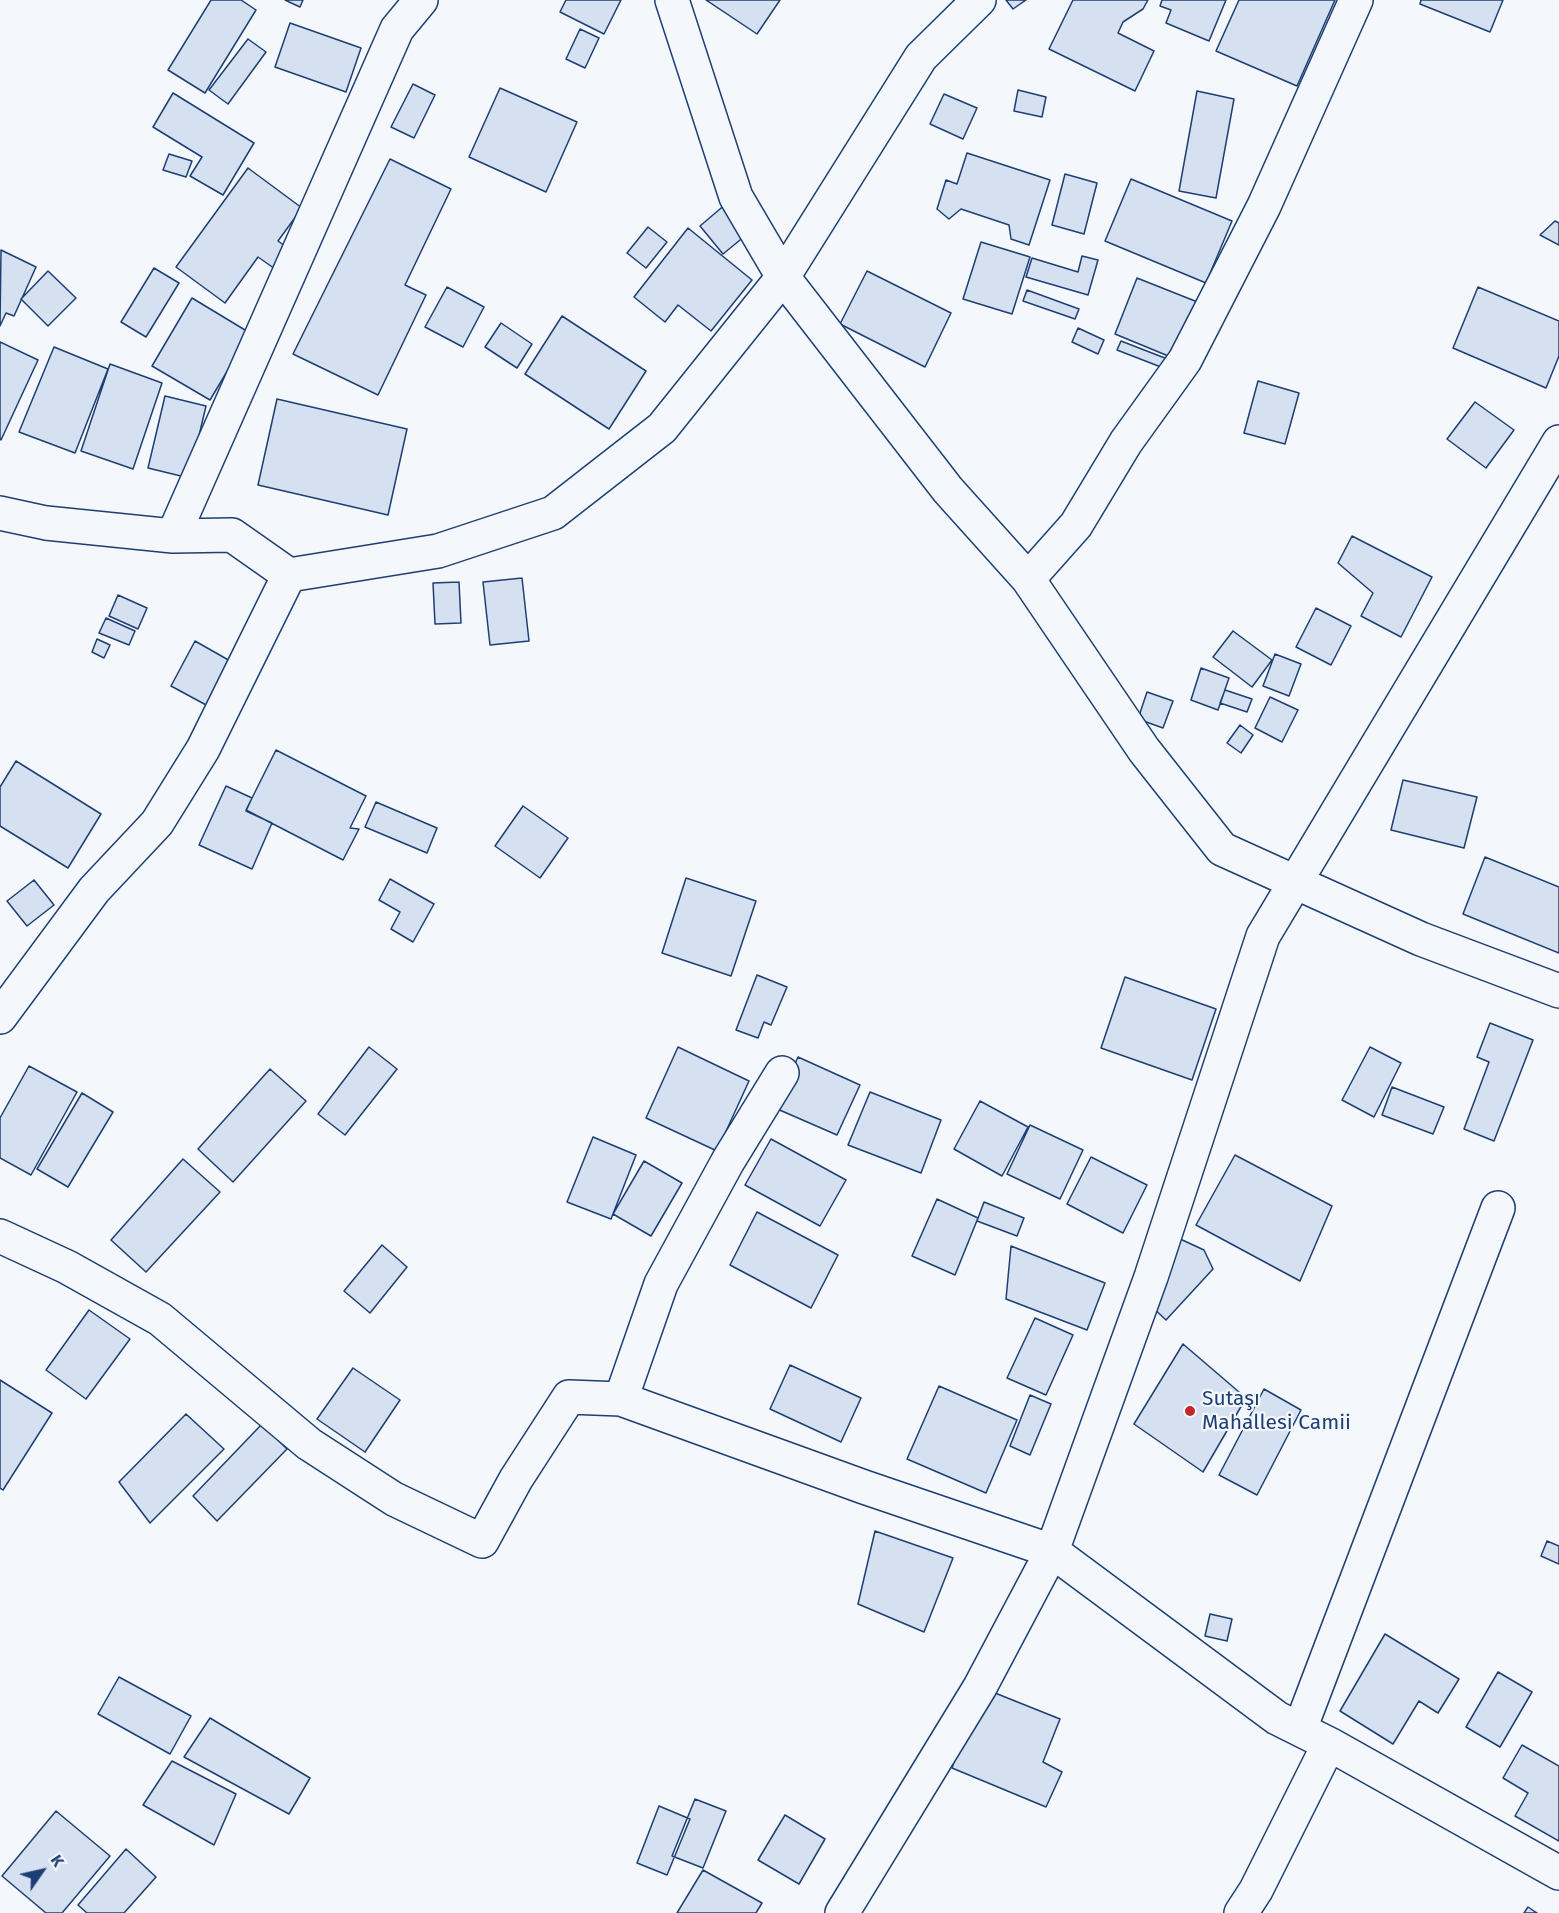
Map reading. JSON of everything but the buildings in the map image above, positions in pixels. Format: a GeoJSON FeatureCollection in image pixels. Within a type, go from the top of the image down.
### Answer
{"type":"FeatureCollection","features":[{"type":"Feature","properties":{"kind":"street"},"geometry":{"type":"LineString","coordinates":[[173,536],[397,29],[421,0]]}},
{"type":"Feature","properties":{"kind":"street"},"geometry":{"type":"LineString","coordinates":[[672,0],[736,197],[783,277],[948,489],[1028,579],[1144,750],[1222,849],[1421,939],[1559,992]]}},
{"type":"Feature","properties":{"kind":"street"},"geometry":{"type":"LineString","coordinates":[[0,513],[46,523],[173,536],[231,535],[288,575],[438,551],[553,513],[662,428],[783,277],[921,57],[979,0]]}},
{"type":"Feature","properties":{"kind":"street"},"geometry":{"type":"LineString","coordinates":[[1028,579],[1076,525],[1126,442],[1185,360],[1236,266],[1356,0]]}},
{"type":"Feature","properties":{"kind":"street"},"geometry":{"type":"LineString","coordinates":[[842,1913],[980,1687],[1052,1551],[1151,1277],[1263,936],[1559,442]]}},
{"type":"Feature","properties":{"kind":"street"},"geometry":{"type":"LineString","coordinates":[[0,1017],[94,890],[157,823],[203,748],[288,575]]}},
{"type":"Feature","properties":{"kind":"street"},"geometry":{"type":"LineString","coordinates":[[621,1399],[662,1284],[728,1161],[782,1073]]}},
{"type":"Feature","properties":{"kind":"street"},"geometry":{"type":"LineString","coordinates":[[1300,1729],[1498,1208]]}},
{"type":"Feature","properties":{"kind":"street"},"geometry":{"type":"LineString","coordinates":[[0,1236],[67,1267],[160,1319],[309,1444],[394,1499],[482,1541],[516,1479],[569,1397],[621,1399],[864,1487],[1052,1551],[1277,1718],[1329,1743],[1559,1873]]}},
{"type":"Feature","properties":{"kind":"street"},"geometry":{"type":"LineString","coordinates":[[1241,1913],[1256,1890],[1329,1743]]}},
{"type":"Feature","properties":{"kind":"place","name":"Sutaşı Mahallesi Camii"},"geometry":{"type":"Point","coordinates":[1190,1411]}}]}
